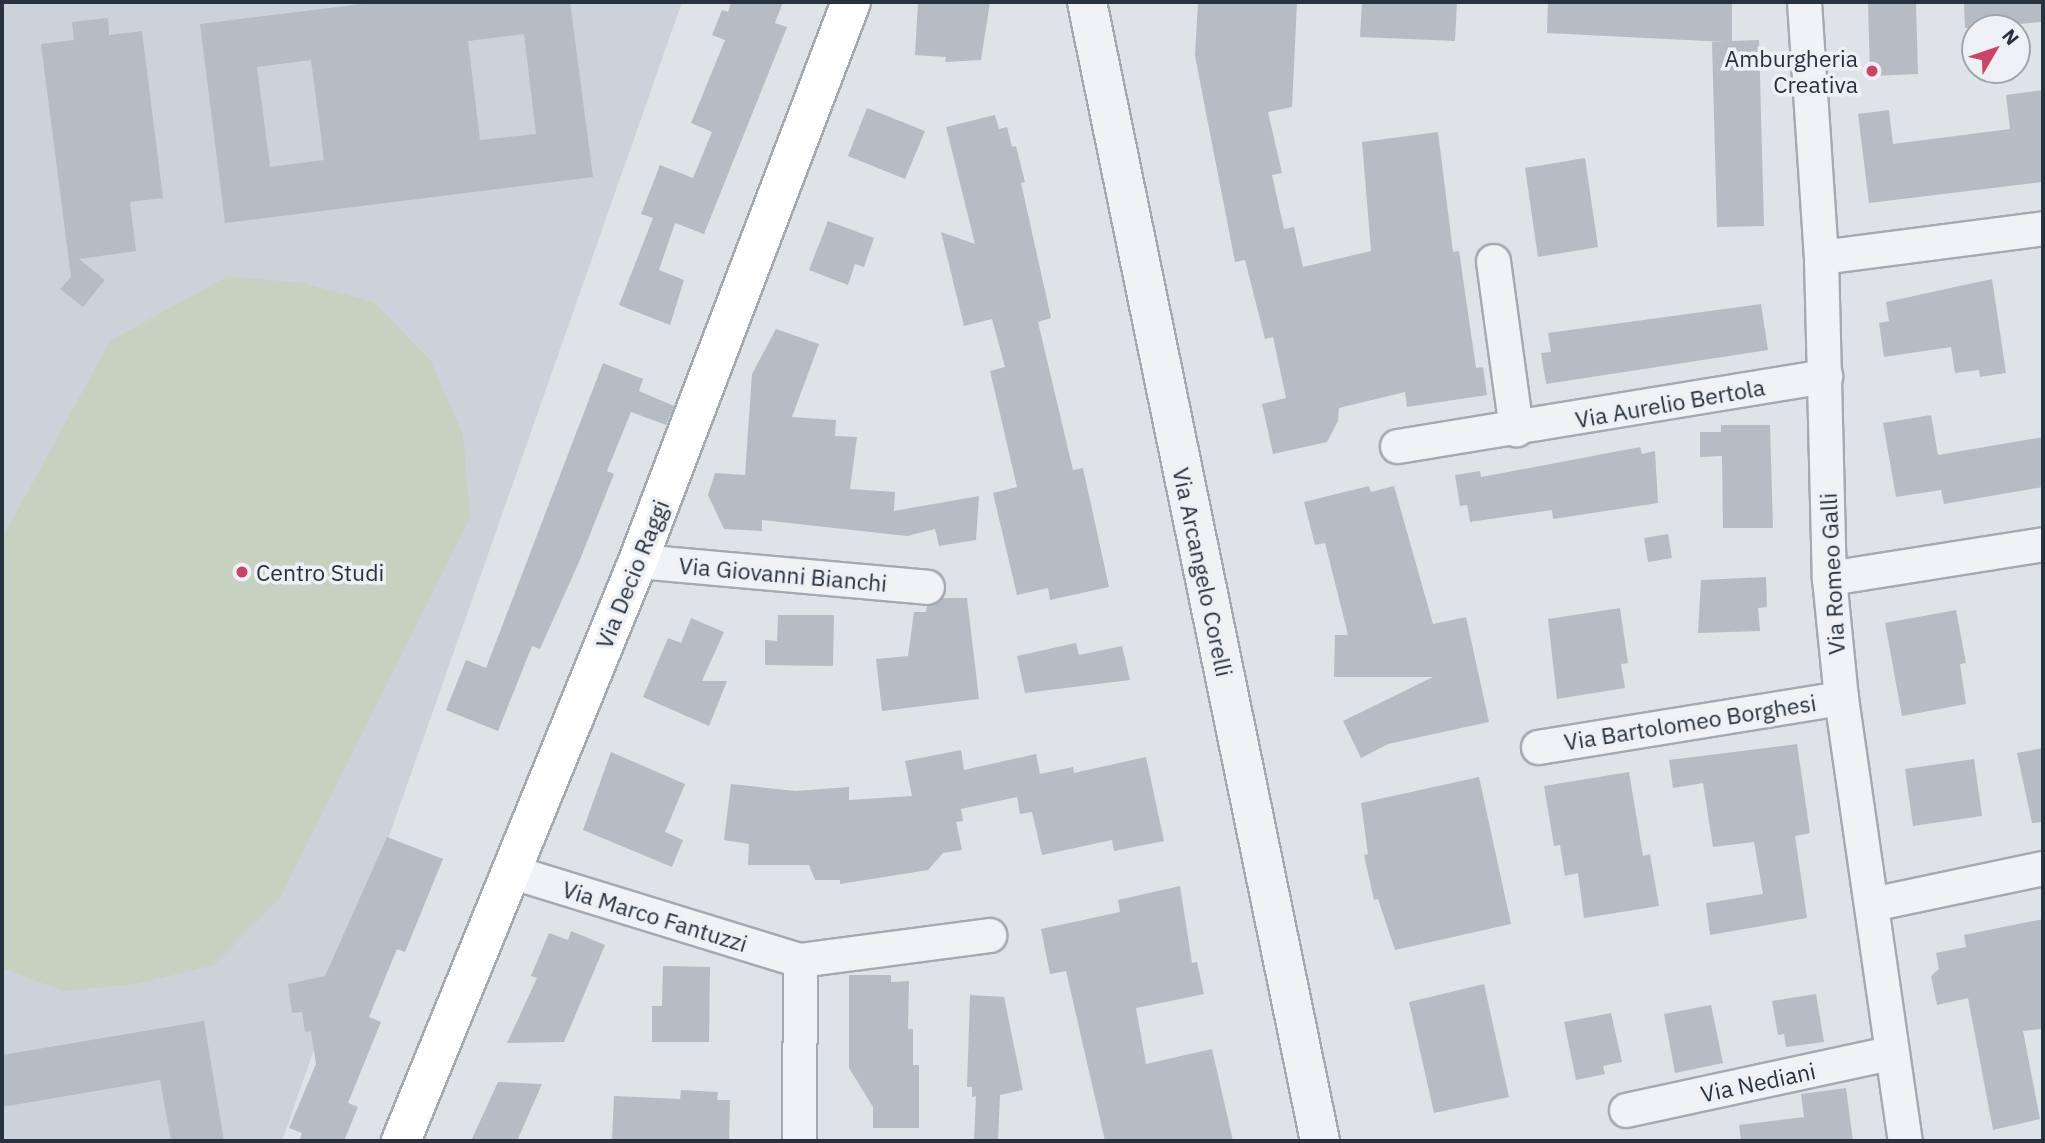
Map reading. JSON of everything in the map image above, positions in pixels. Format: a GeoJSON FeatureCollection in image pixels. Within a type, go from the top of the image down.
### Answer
{"type":"FeatureCollection","features":[{"type":"Feature","properties":{"kind":"main road","name":"Via Decio Raggi"},"geometry":{"type":"LineString","coordinates":[[401,1141],[638,561],[850,2]]}},
{"type":"Feature","properties":{"kind":"street","name":"Via Arcangelo Corelli"},"geometry":{"type":"LineString","coordinates":[[1087,2],[1320,1141]]}},
{"type":"Feature","properties":{"kind":"street","name":"Via Romeo Galli"},"geometry":{"type":"LineString","coordinates":[[1804,2],[1821,257],[1829,578],[1841,698],[1872,904],[1890,1053],[1905,1141]]}},
{"type":"Feature","properties":{"kind":"street"},"geometry":{"type":"LineString","coordinates":[[1821,257],[2043,228]]}},
{"type":"Feature","properties":{"kind":"street"},"geometry":{"type":"LineString","coordinates":[[1493,261],[1516,429]]}},
{"type":"Feature","properties":{"kind":"street","name":"Via Aurelio Bertola"},"geometry":{"type":"LineString","coordinates":[[1397,446],[1516,429],[1825,376]]}},
{"type":"Feature","properties":{"kind":"street"},"geometry":{"type":"LineString","coordinates":[[1829,578],[2043,544]]}},
{"type":"Feature","properties":{"kind":"street","name":"Via Giovanni Bianchi"},"geometry":{"type":"LineString","coordinates":[[638,561],[928,587]]}},
{"type":"Feature","properties":{"kind":"street","name":"Via Bartolomeo Borghesi"},"geometry":{"type":"LineString","coordinates":[[1538,747],[1841,698]]}},
{"type":"Feature","properties":{"kind":"street"},"geometry":{"type":"LineString","coordinates":[[1872,904],[2043,868]]}},
{"type":"Feature","properties":{"kind":"street","name":"Via Marco Fantuzzi"},"geometry":{"type":"LineString","coordinates":[[510,871],[800,960],[989,935]]}},
{"type":"Feature","properties":{"kind":"street"},"geometry":{"type":"LineString","coordinates":[[799,1141],[800,960]]}},
{"type":"Feature","properties":{"kind":"street","name":"Via Nediani"},"geometry":{"type":"LineString","coordinates":[[1626,1110],[1890,1053]]}},
{"type":"Feature","properties":{"kind":"shaded area","name":"Centro Studi"},"geometry":{"type":"Polygon","coordinates":[[[2,2],[682,2],[282,1141],[2,1141],[2,2]]]}},
{"type":"Feature","properties":{"kind":"green space"},"geometry":{"type":"Polygon","coordinates":[[[228,276],[302,283],[374,302],[431,361],[463,435],[470,518],[280,898],[214,965],[136,984],[63,991],[2,968],[2,539],[110,341],[228,276]]]}},
{"type":"Feature","properties":{"kind":"building"},"geometry":{"type":"Polygon","coordinates":[[[378,2],[570,2],[593,177],[225,223],[200,24],[378,2]],[[524,34],[468,41],[480,140],[536,134],[524,34]],[[311,60],[257,67],[270,167],[324,160],[311,60]]]}},
{"type":"Feature","properties":{"kind":"building"},"geometry":{"type":"Polygon","coordinates":[[[731,2],[783,2],[775,23],[787,27],[704,234],[675,223],[659,270],[684,280],[670,325],[619,305],[653,218],[641,214],[660,165],[693,178],[712,132],[691,123],[725,40],[712,35],[722,10],[728,12],[731,2]]]}},
{"type":"Feature","properties":{"kind":"building"},"geometry":{"type":"Polygon","coordinates":[[[918,2],[990,2],[981,60],[945,62],[946,57],[915,55],[918,2]]]}},
{"type":"Feature","properties":{"kind":"building"},"geometry":{"type":"Polygon","coordinates":[[[1198,2],[1297,2],[1292,107],[1268,112],[1282,173],[1272,175],[1284,229],[1294,227],[1303,267],[1371,251],[1362,142],[1438,132],[1453,252],[1459,251],[1476,368],[1483,367],[1487,395],[1407,407],[1405,392],[1339,408],[1338,421],[1327,442],[1273,454],[1262,404],[1286,398],[1273,337],[1265,339],[1245,260],[1235,262],[1195,56],[1198,2]]]}},
{"type":"Feature","properties":{"kind":"building"},"geometry":{"type":"Polygon","coordinates":[[[1362,2],[1457,2],[1455,41],[1360,37],[1362,2]]]}},
{"type":"Feature","properties":{"kind":"building"},"geometry":{"type":"Polygon","coordinates":[[[1548,2],[1732,2],[1732,41],[1759,40],[1764,226],[1717,227],[1712,42],[1726,42],[1547,33],[1548,2]]]}},
{"type":"Feature","properties":{"kind":"building"},"geometry":{"type":"Polygon","coordinates":[[[1868,2],[1916,2],[1918,74],[1870,76],[1868,2]]]}},
{"type":"Feature","properties":{"kind":"building"},"geometry":{"type":"Polygon","coordinates":[[[1964,2],[2043,2],[2043,22],[2031,23],[2031,14],[1964,14],[1964,2]]]}},
{"type":"Feature","properties":{"kind":"building"},"geometry":{"type":"Polygon","coordinates":[[[108,18],[109,35],[142,31],[163,198],[130,202],[136,251],[79,259],[105,280],[83,307],[60,289],[71,277],[41,44],[74,40],[72,22],[108,18]]]}},
{"type":"Feature","properties":{"kind":"building"},"geometry":{"type":"Polygon","coordinates":[[[2043,90],[2043,182],[1869,203],[1858,114],[1889,110],[1893,144],[2010,129],[2006,95],[2043,90]]]}},
{"type":"Feature","properties":{"kind":"building"},"geometry":{"type":"Polygon","coordinates":[[[867,108],[925,131],[905,179],[848,156],[867,108]]]}},
{"type":"Feature","properties":{"kind":"building"},"geometry":{"type":"Polygon","coordinates":[[[995,115],[999,129],[1007,127],[1012,147],[1016,146],[1025,182],[1021,183],[1051,318],[1038,322],[1073,470],[1083,468],[1109,587],[1050,600],[1048,588],[1017,595],[993,493],[1017,487],[990,371],[1005,367],[992,319],[964,326],[941,232],[975,244],[946,127],[995,115]]]}},
{"type":"Feature","properties":{"kind":"building"},"geometry":{"type":"Polygon","coordinates":[[[1585,158],[1598,247],[1538,257],[1525,168],[1585,158]]]}},
{"type":"Feature","properties":{"kind":"building"},"geometry":{"type":"Polygon","coordinates":[[[828,221],[874,238],[864,267],[855,264],[848,285],[809,270],[828,221]]]}},
{"type":"Feature","properties":{"kind":"building"},"geometry":{"type":"Polygon","coordinates":[[[1992,279],[2006,373],[1980,377],[1979,370],[1955,373],[1951,347],[1884,357],[1879,323],[1889,321],[1886,302],[1992,279]]]}},
{"type":"Feature","properties":{"kind":"building"},"geometry":{"type":"Polygon","coordinates":[[[1761,304],[1768,350],[1546,384],[1541,353],[1551,352],[1548,333],[1761,304]]]}},
{"type":"Feature","properties":{"kind":"building"},"geometry":{"type":"Polygon","coordinates":[[[776,329],[819,344],[792,417],[836,420],[835,436],[857,437],[850,489],[895,492],[894,511],[979,496],[976,540],[939,546],[935,529],[907,536],[762,520],[762,531],[724,529],[708,495],[715,473],[745,475],[752,374],[776,329]]]}},
{"type":"Feature","properties":{"kind":"building"},"geometry":{"type":"Polygon","coordinates":[[[603,363],[643,379],[639,391],[674,406],[666,425],[631,412],[607,471],[614,474],[579,562],[540,649],[532,646],[498,731],[446,710],[466,660],[486,668],[603,363]]]}},
{"type":"Feature","properties":{"kind":"building"},"geometry":{"type":"Polygon","coordinates":[[[1931,415],[1938,455],[2043,437],[2043,487],[1944,504],[1941,490],[1896,497],[1883,423],[1931,415]]]}},
{"type":"Feature","properties":{"kind":"building"},"geometry":{"type":"Polygon","coordinates":[[[1721,425],[1770,425],[1773,528],[1723,528],[1722,456],[1700,457],[1700,432],[1721,432],[1721,425]]]}},
{"type":"Feature","properties":{"kind":"building"},"geometry":{"type":"Polygon","coordinates":[[[1640,447],[1642,454],[1655,451],[1658,503],[1553,519],[1552,510],[1470,522],[1467,505],[1460,506],[1455,475],[1480,471],[1481,477],[1640,447]]]}},
{"type":"Feature","properties":{"kind":"building"},"geometry":{"type":"Polygon","coordinates":[[[1369,486],[1371,492],[1394,486],[1433,624],[1466,617],[1489,722],[1388,744],[1361,758],[1343,721],[1433,677],[1334,677],[1335,635],[1348,635],[1325,543],[1315,545],[1304,502],[1369,486]]]}},
{"type":"Feature","properties":{"kind":"building"},"geometry":{"type":"Polygon","coordinates":[[[1668,534],[1672,558],[1648,562],[1644,538],[1668,534]]]}},
{"type":"Feature","properties":{"kind":"building"},"geometry":{"type":"Polygon","coordinates":[[[1766,577],[1767,607],[1758,608],[1760,631],[1698,633],[1701,580],[1766,577]]]}},
{"type":"Feature","properties":{"kind":"building"},"geometry":{"type":"Polygon","coordinates":[[[943,598],[967,598],[979,699],[882,711],[876,659],[908,656],[914,612],[926,612],[927,606],[943,598]]]}},
{"type":"Feature","properties":{"kind":"building"},"geometry":{"type":"Polygon","coordinates":[[[1620,608],[1628,663],[1621,664],[1625,688],[1557,699],[1548,619],[1620,608]]]}},
{"type":"Feature","properties":{"kind":"building"},"geometry":{"type":"Polygon","coordinates":[[[1956,610],[1966,663],[1960,664],[1966,704],[1902,716],[1885,623],[1956,610]]]}},
{"type":"Feature","properties":{"kind":"building"},"geometry":{"type":"Polygon","coordinates":[[[778,615],[834,615],[833,666],[765,665],[765,640],[777,641],[778,615]]]}},
{"type":"Feature","properties":{"kind":"building"},"geometry":{"type":"Polygon","coordinates":[[[691,618],[724,632],[702,681],[727,681],[709,726],[643,697],[668,638],[681,643],[691,618]]]}},
{"type":"Feature","properties":{"kind":"building"},"geometry":{"type":"Polygon","coordinates":[[[1076,643],[1079,655],[1122,646],[1130,680],[1025,693],[1017,656],[1076,643]]]}},
{"type":"Feature","properties":{"kind":"building"},"geometry":{"type":"Polygon","coordinates":[[[1797,744],[1810,833],[1795,836],[1807,918],[1710,935],[1706,903],[1763,894],[1754,842],[1713,847],[1703,783],[1673,788],[1669,760],[1797,744]]]}},
{"type":"Feature","properties":{"kind":"building"},"geometry":{"type":"Polygon","coordinates":[[[2043,748],[2043,822],[2032,823],[2017,753],[2043,748]]]}},
{"type":"Feature","properties":{"kind":"building"},"geometry":{"type":"Polygon","coordinates":[[[961,750],[964,770],[1036,754],[1040,774],[1073,767],[1074,773],[1146,757],[1164,841],[1114,851],[1112,840],[1042,855],[1032,812],[1020,814],[1017,797],[961,809],[963,821],[956,822],[962,850],[943,853],[928,870],[840,884],[840,880],[815,880],[809,865],[748,865],[749,844],[724,840],[731,784],[795,791],[849,787],[849,800],[912,796],[905,761],[961,750]]]}},
{"type":"Feature","properties":{"kind":"building"},"geometry":{"type":"Polygon","coordinates":[[[611,752],[685,784],[665,832],[683,840],[672,867],[583,830],[611,752]]]}},
{"type":"Feature","properties":{"kind":"building"},"geometry":{"type":"Polygon","coordinates":[[[1974,759],[1982,816],[1913,826],[1905,769],[1974,759]]]}},
{"type":"Feature","properties":{"kind":"building"},"geometry":{"type":"Polygon","coordinates":[[[1629,772],[1643,856],[1650,854],[1659,906],[1584,918],[1578,873],[1565,876],[1560,845],[1554,846],[1544,786],[1629,772]]]}},
{"type":"Feature","properties":{"kind":"building"},"geometry":{"type":"Polygon","coordinates":[[[1479,777],[1511,924],[1395,950],[1378,899],[1374,900],[1364,855],[1368,854],[1361,803],[1479,777]]]}},
{"type":"Feature","properties":{"kind":"building"},"geometry":{"type":"Polygon","coordinates":[[[387,837],[443,859],[405,952],[397,949],[369,1017],[381,1022],[348,1103],[358,1107],[344,1141],[299,1141],[302,1133],[289,1128],[316,1064],[311,1031],[305,1032],[302,1012],[292,1013],[288,984],[325,976],[387,837]]]}},
{"type":"Feature","properties":{"kind":"building"},"geometry":{"type":"Polygon","coordinates":[[[1180,886],[1192,963],[1197,962],[1204,994],[1136,1008],[1146,1064],[1212,1049],[1233,1141],[1105,1141],[1066,971],[1050,974],[1041,929],[1120,912],[1118,900],[1180,886]]]}},
{"type":"Feature","properties":{"kind":"building"},"geometry":{"type":"Polygon","coordinates":[[[2043,919],[2043,1029],[2023,1031],[2040,1119],[1993,1130],[1968,998],[1937,1005],[1931,976],[1939,969],[1936,953],[1966,947],[1964,935],[2043,919]]]}},
{"type":"Feature","properties":{"kind":"building"},"geometry":{"type":"Polygon","coordinates":[[[571,931],[605,945],[564,1042],[507,1043],[537,978],[531,976],[549,933],[568,940],[571,931]]]}},
{"type":"Feature","properties":{"kind":"building"},"geometry":{"type":"Polygon","coordinates":[[[663,966],[710,967],[709,1042],[652,1042],[652,1006],[662,1006],[663,966]]]}},
{"type":"Feature","properties":{"kind":"building"},"geometry":{"type":"Polygon","coordinates":[[[849,975],[891,975],[891,982],[909,981],[908,1029],[913,1029],[913,1065],[919,1065],[919,1128],[873,1128],[873,1107],[849,1068],[849,975]]]}},
{"type":"Feature","properties":{"kind":"building"},"geometry":{"type":"Polygon","coordinates":[[[1484,984],[1509,1097],[1434,1113],[1409,1002],[1484,984]]]}},
{"type":"Feature","properties":{"kind":"building"},"geometry":{"type":"Polygon","coordinates":[[[1816,994],[1824,1042],[1786,1047],[1784,1034],[1778,1035],[1772,1001],[1816,994]]]}},
{"type":"Feature","properties":{"kind":"building"},"geometry":{"type":"Polygon","coordinates":[[[970,995],[1004,997],[1023,1090],[1000,1095],[998,1141],[974,1141],[976,1096],[972,1097],[972,1087],[967,1087],[970,995]]]}},
{"type":"Feature","properties":{"kind":"building"},"geometry":{"type":"Polygon","coordinates":[[[1711,1005],[1723,1063],[1675,1073],[1664,1014],[1711,1005]]]}},
{"type":"Feature","properties":{"kind":"building"},"geometry":{"type":"Polygon","coordinates":[[[1611,1013],[1622,1062],[1603,1066],[1605,1074],[1576,1080],[1564,1022],[1611,1013]]]}},
{"type":"Feature","properties":{"kind":"building"},"geometry":{"type":"Polygon","coordinates":[[[204,1021],[224,1141],[171,1141],[160,1080],[2,1107],[2,1055],[204,1021]]]}},
{"type":"Feature","properties":{"kind":"building"},"geometry":{"type":"Polygon","coordinates":[[[498,1082],[542,1084],[517,1141],[471,1141],[498,1082]]]}},
{"type":"Feature","properties":{"kind":"building"},"geometry":{"type":"Polygon","coordinates":[[[1846,1088],[1853,1141],[1741,1141],[1739,1125],[1804,1117],[1801,1094],[1846,1088]]]}},
{"type":"Feature","properties":{"kind":"building"},"geometry":{"type":"Polygon","coordinates":[[[681,1090],[718,1092],[717,1100],[730,1100],[729,1141],[612,1141],[614,1096],[680,1099],[681,1090]]]}},
{"type":"Feature","properties":{"kind":"place","name":"Amburgheria Creativa"},"geometry":{"type":"Point","coordinates":[1872,71]}},
{"type":"Feature","properties":{"kind":"place","name":"Centro Studi"},"geometry":{"type":"Point","coordinates":[242,572]}}]}
